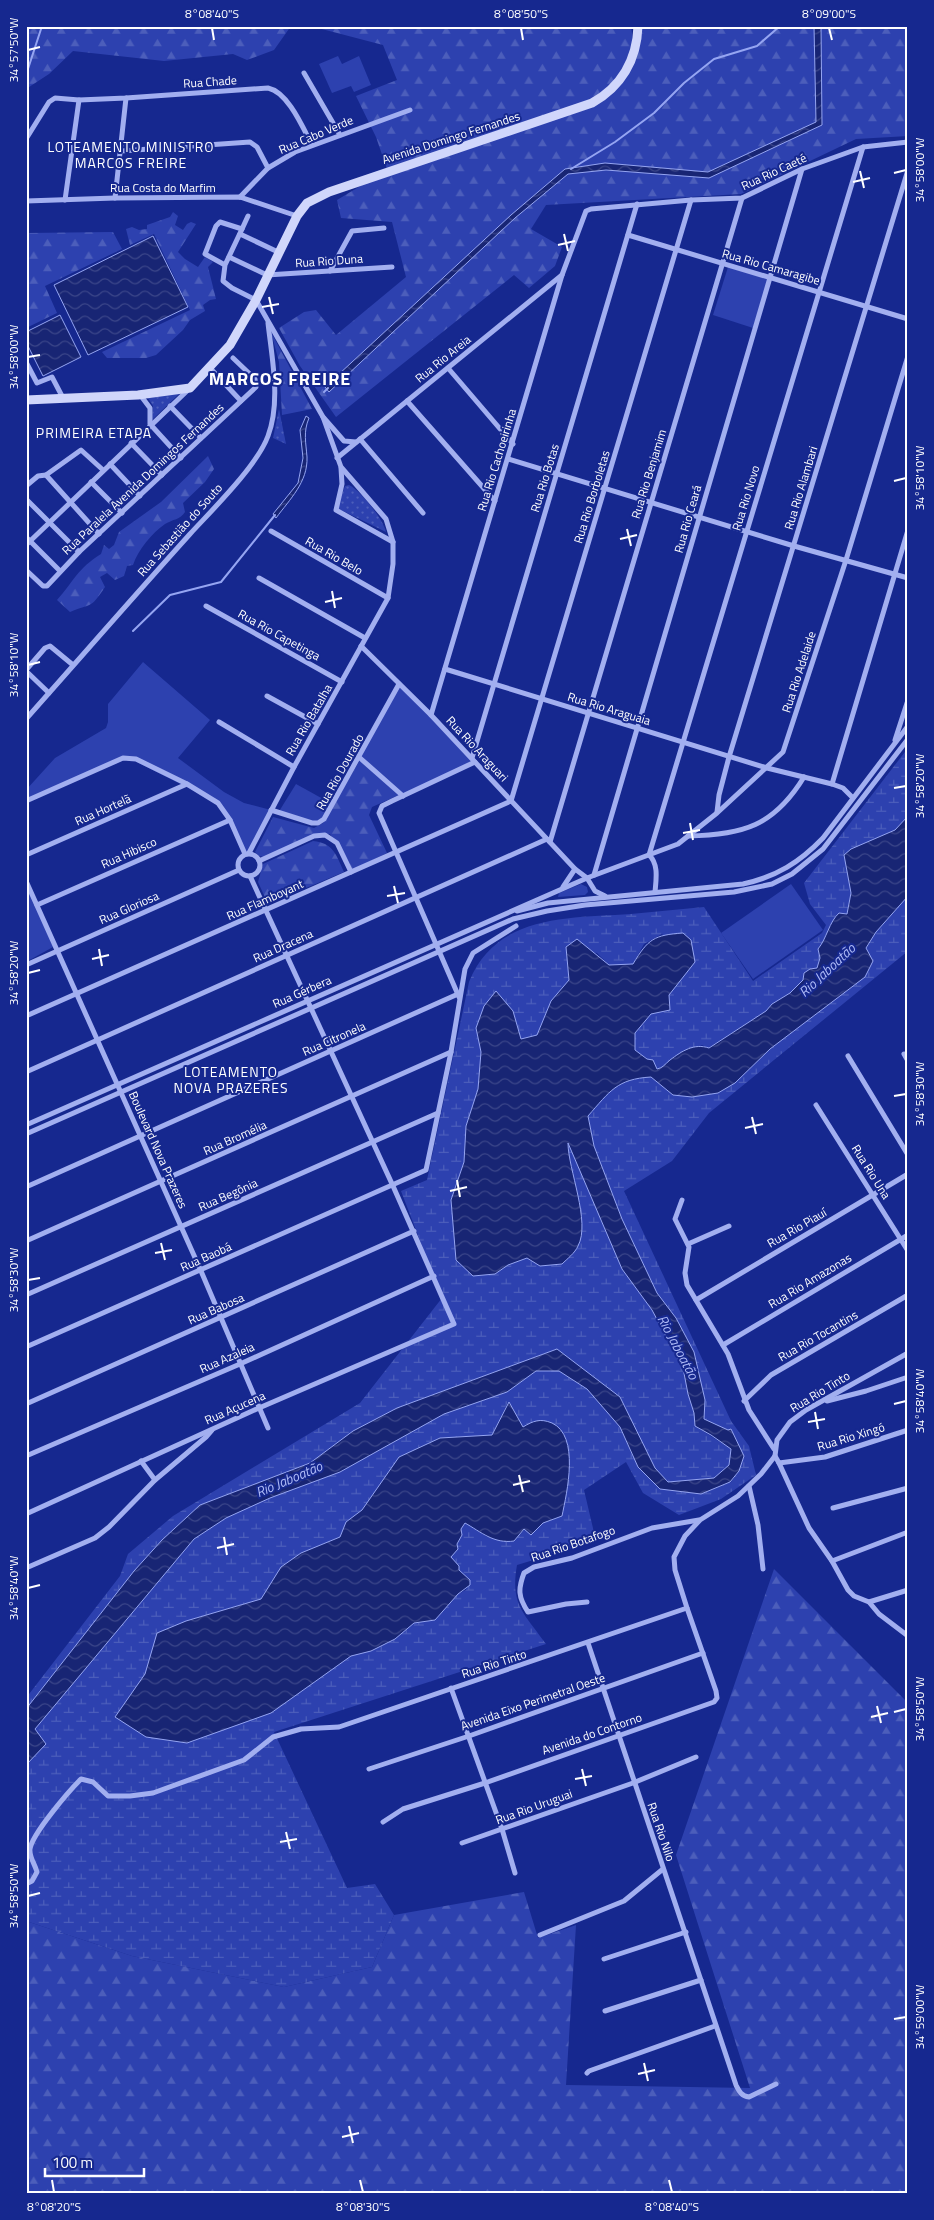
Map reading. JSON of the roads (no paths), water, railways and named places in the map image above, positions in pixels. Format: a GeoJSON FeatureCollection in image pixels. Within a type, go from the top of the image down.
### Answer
{"type":"FeatureCollection","features":[{"type":"Feature","properties":{"kind":"main road","name":"Avenida Domingo Fernandes"},"geometry":{"type":"LineString","coordinates":[[190,388],[230,345],[256,300],[267,274],[297,216],[307,203],[329,192],[592,104],[613,88],[624,75],[634,51],[638,26]]}},
{"type":"Feature","properties":{"kind":"main road"},"geometry":{"type":"LineString","coordinates":[[26,400],[138,395],[190,388]]}},
{"type":"Feature","properties":{"kind":"street"},"geometry":{"type":"LineString","coordinates":[[304,73],[340,135]]}},
{"type":"Feature","properties":{"kind":"street","name":"Rua Chade"},"geometry":{"type":"LineString","coordinates":[[26,139],[52,99],[59,97],[79,100],[126,98],[259,88],[274,89],[287,101],[312,145]]}},
{"type":"Feature","properties":{"kind":"street"},"geometry":{"type":"LineString","coordinates":[[115,198],[126,98]]}},
{"type":"Feature","properties":{"kind":"street"},"geometry":{"type":"LineString","coordinates":[[65,200],[79,100]]}},
{"type":"Feature","properties":{"kind":"street","name":"Rua Cabo Verde"},"geometry":{"type":"LineString","coordinates":[[240,197],[268,168],[312,145],[410,110]]}},
{"type":"Feature","properties":{"kind":"street"},"geometry":{"type":"LineString","coordinates":[[121,151],[250,142],[257,147],[268,168]]}},
{"type":"Feature","properties":{"kind":"street","name":"Rua Rio Caeté"},"geometry":{"type":"LineString","coordinates":[[586,211],[637,204],[742,198],[802,169],[863,148],[908,142]]}},
{"type":"Feature","properties":{"kind":"street","name":"Rua Rio Novo"},"geometry":{"type":"LineString","coordinates":[[649,855],[863,148]]}},
{"type":"Feature","properties":{"kind":"street","name":"Rua Rio Ceará"},"geometry":{"type":"LineString","coordinates":[[594,875],[802,169]]}},
{"type":"Feature","properties":{"kind":"street","name":"Rua Rio Alambari"},"geometry":{"type":"LineString","coordinates":[[717,813],[719,795],[729,757],[908,170]]}},
{"type":"Feature","properties":{"kind":"street","name":"Rua Costa do Marfim"},"geometry":{"type":"LineString","coordinates":[[26,201],[240,197],[297,216]]}},
{"type":"Feature","properties":{"kind":"street","name":"Rua Rio Benjamim"},"geometry":{"type":"LineString","coordinates":[[548,841],[742,198]]}},
{"type":"Feature","properties":{"kind":"street","name":"Rua Rio Borboletas"},"geometry":{"type":"LineString","coordinates":[[511,801],[691,200]]}},
{"type":"Feature","properties":{"kind":"street","name":"Rua Rio Botas"},"geometry":{"type":"LineString","coordinates":[[474,760],[494,684],[637,204]]}},
{"type":"Feature","properties":{"kind":"street","name":"Rua Rio Cachoeirinha"},"geometry":{"type":"LineString","coordinates":[[431,715],[562,275],[586,211]]}},
{"type":"Feature","properties":{"kind":"street"},"geometry":{"type":"LineString","coordinates":[[248,216],[225,265],[222,279],[225,284],[256,300],[323,418],[340,467],[342,484],[336,510],[392,542]]}},
{"type":"Feature","properties":{"kind":"street"},"geometry":{"type":"LineString","coordinates":[[225,265],[205,254],[216,226],[222,222],[278,252]]}},
{"type":"Feature","properties":{"kind":"street"},"geometry":{"type":"LineString","coordinates":[[330,271],[352,230],[384,228]]}},
{"type":"Feature","properties":{"kind":"street","name":"Rua Rio Camaragibe"},"geometry":{"type":"LineString","coordinates":[[628,236],[908,319]]}},
{"type":"Feature","properties":{"kind":"street"},"geometry":{"type":"LineString","coordinates":[[229,257],[267,274]]}},
{"type":"Feature","properties":{"kind":"street","name":"Rua Rio Duna"},"geometry":{"type":"LineString","coordinates":[[267,274],[392,267]]}},
{"type":"Feature","properties":{"kind":"street","name":"Rua Rio Areia"},"geometry":{"type":"LineString","coordinates":[[337,458],[562,275]]}},
{"type":"Feature","properties":{"kind":"street","name":"Rua Sebastião do Souto"},"geometry":{"type":"LineString","coordinates":[[26,719],[235,484],[263,448],[268,436],[274,398],[274,373],[268,323]]}},
{"type":"Feature","properties":{"kind":"street","name":"Rua Rio Adelaide"},"geometry":{"type":"LineString","coordinates":[[587,878],[666,849],[688,836],[717,813],[783,752],[788,742],[846,560],[908,356]]}},
{"type":"Feature","properties":{"kind":"street","name":"Rua Paralela Avenida Domingos Fernandes"},"geometry":{"type":"LineString","coordinates":[[26,570],[44,587],[256,387],[254,379],[233,358]]}},
{"type":"Feature","properties":{"kind":"street"},"geometry":{"type":"LineString","coordinates":[[26,362],[37,383],[52,377],[63,398]]}},
{"type":"Feature","properties":{"kind":"street"},"geometry":{"type":"LineString","coordinates":[[210,368],[241,401]]}},
{"type":"Feature","properties":{"kind":"street"},"geometry":{"type":"LineString","coordinates":[[448,368],[513,444]]}},
{"type":"Feature","properties":{"kind":"street"},"geometry":{"type":"LineString","coordinates":[[60,571],[27,541],[50,522],[150,424],[190,388]]}},
{"type":"Feature","properties":{"kind":"street"},"geometry":{"type":"LineString","coordinates":[[138,395],[145,399],[150,408],[150,424],[181,458]]}},
{"type":"Feature","properties":{"kind":"street"},"geometry":{"type":"LineString","coordinates":[[407,401],[495,501]]}},
{"type":"Feature","properties":{"kind":"street"},"geometry":{"type":"LineString","coordinates":[[170,406],[201,438]]}},
{"type":"Feature","properties":{"kind":"street"},"geometry":{"type":"LineString","coordinates":[[323,418],[344,441],[358,440],[423,513]]}},
{"type":"Feature","properties":{"kind":"street"},"geometry":{"type":"LineString","coordinates":[[132,443],[162,475]]}},
{"type":"Feature","properties":{"kind":"street"},"geometry":{"type":"LineString","coordinates":[[26,486],[38,476],[46,476],[81,450],[103,470]]}},
{"type":"Feature","properties":{"kind":"street"},"geometry":{"type":"LineString","coordinates":[[508,459],[794,546],[908,578]]}},
{"type":"Feature","properties":{"kind":"street"},"geometry":{"type":"LineString","coordinates":[[110,464],[140,496]]}},
{"type":"Feature","properties":{"kind":"street","name":"Rua Rio Batalha"},"geometry":{"type":"LineString","coordinates":[[247,854],[388,598],[394,564],[392,542],[386,519],[340,467]]}},
{"type":"Feature","properties":{"kind":"street"},"geometry":{"type":"LineString","coordinates":[[46,476],[99,534]]}},
{"type":"Feature","properties":{"kind":"street"},"geometry":{"type":"LineString","coordinates":[[91,482],[122,513]]}},
{"type":"Feature","properties":{"kind":"street"},"geometry":{"type":"LineString","coordinates":[[26,498],[79,552]]}},
{"type":"Feature","properties":{"kind":"street"},"geometry":{"type":"LineString","coordinates":[[853,798],[843,788],[832,784],[908,530]]}},
{"type":"Feature","properties":{"kind":"street","name":"Rua Rio Belo"},"geometry":{"type":"LineString","coordinates":[[271,531],[388,598]]}},
{"type":"Feature","properties":{"kind":"street"},"geometry":{"type":"LineString","coordinates":[[259,578],[365,638]]}},
{"type":"Feature","properties":{"kind":"street","name":"Rua Rio Capetinga"},"geometry":{"type":"LineString","coordinates":[[206,606],[342,682]]}},
{"type":"Feature","properties":{"kind":"street"},"geometry":{"type":"LineString","coordinates":[[49,692],[26,670],[45,648],[50,646],[73,665]]}},
{"type":"Feature","properties":{"kind":"street","name":"Rua Rio Araguari"},"geometry":{"type":"LineString","coordinates":[[361,646],[431,715],[575,869]]}},
{"type":"Feature","properties":{"kind":"street","name":"Rua Rio Araguaia"},"geometry":{"type":"LineString","coordinates":[[446,669],[729,757],[832,784]]}},
{"type":"Feature","properties":{"kind":"street","name":"Rua Rio Dourado"},"geometry":{"type":"LineString","coordinates":[[270,810],[312,823],[322,822],[329,814],[399,684]]}},
{"type":"Feature","properties":{"kind":"street"},"geometry":{"type":"LineString","coordinates":[[266,696],[318,724]]}},
{"type":"Feature","properties":{"kind":"street"},"geometry":{"type":"LineString","coordinates":[[893,744],[908,700]]}},
{"type":"Feature","properties":{"kind":"street"},"geometry":{"type":"LineString","coordinates":[[26,708],[32,713]]}},
{"type":"Feature","properties":{"kind":"street"},"geometry":{"type":"LineString","coordinates":[[219,722],[294,767]]}},
{"type":"Feature","properties":{"kind":"street"},"geometry":{"type":"LineString","coordinates":[[502,915],[548,903],[743,884],[773,876],[807,854],[823,838],[908,726]]}},
{"type":"Feature","properties":{"kind":"street","name":"Rua Gérbera"},"geometry":{"type":"LineString","coordinates":[[26,1134],[513,919],[585,905],[734,892],[772,884],[792,874],[823,849],[908,739]]}},
{"type":"Feature","properties":{"kind":"street"},"geometry":{"type":"LineString","coordinates":[[26,801],[123,758],[136,759],[187,784],[218,803],[230,820],[247,854]]}},
{"type":"Feature","properties":{"kind":"street"},"geometry":{"type":"LineString","coordinates":[[360,758],[403,796]]}},
{"type":"Feature","properties":{"kind":"street"},"geometry":{"type":"LineString","coordinates":[[459,997],[379,813],[382,806],[474,760]]}},
{"type":"Feature","properties":{"kind":"street"},"geometry":{"type":"LineString","coordinates":[[688,836],[713,836],[752,828],[779,810],[793,796],[804,778]]}},
{"type":"Feature","properties":{"kind":"street","name":"Rua Hortelã"},"geometry":{"type":"LineString","coordinates":[[26,855],[187,784]]}},
{"type":"Feature","properties":{"kind":"street","name":"Rua Flamboyant"},"geometry":{"type":"LineString","coordinates":[[26,1016],[511,801]]}},
{"type":"Feature","properties":{"kind":"street","name":"Rua Hibisco"},"geometry":{"type":"LineString","coordinates":[[37,905],[230,820]]}},
{"type":"Feature","properties":{"kind":"street"},"geometry":{"type":"LineString","coordinates":[[259,861],[314,836],[326,835],[337,843],[351,872]]}},
{"type":"Feature","properties":{"kind":"street","name":"Rua Dracena"},"geometry":{"type":"LineString","coordinates":[[26,1072],[548,841]]}},
{"type":"Feature","properties":{"kind":"street"},"geometry":{"type":"LineString","coordinates":[[250,876],[259,869],[259,861],[255,856],[247,854],[239,859],[239,870],[243,874],[250,876],[434,1276]]}},
{"type":"Feature","properties":{"kind":"street"},"geometry":{"type":"LineString","coordinates":[[649,855],[654,860],[655,866],[655,892]]}},
{"type":"Feature","properties":{"kind":"street"},"geometry":{"type":"LineString","coordinates":[[562,888],[575,869],[587,878],[595,891],[605,896]]}},
{"type":"Feature","properties":{"kind":"street","name":"Rua Gloriosa"},"geometry":{"type":"LineString","coordinates":[[26,965],[239,870]]}},
{"type":"Feature","properties":{"kind":"street","name":"Rua Gérbera"},"geometry":{"type":"LineString","coordinates":[[26,1125],[587,878]]}},
{"type":"Feature","properties":{"kind":"street","name":"Boulevard Nova Prazeres"},"geometry":{"type":"LineString","coordinates":[[26,881],[201,1271],[268,1428]]}},
{"type":"Feature","properties":{"kind":"street"},"geometry":{"type":"LineString","coordinates":[[393,1186],[426,1170],[452,1052],[459,997],[465,970],[474,953],[516,926]]}},
{"type":"Feature","properties":{"kind":"street","name":"Rua Citronela"},"geometry":{"type":"LineString","coordinates":[[26,1187],[331,1051],[459,997]]}},
{"type":"Feature","properties":{"kind":"street","name":"Rua Bromélia"},"geometry":{"type":"LineString","coordinates":[[26,1240],[452,1052]]}},
{"type":"Feature","properties":{"kind":"street"},"geometry":{"type":"LineString","coordinates":[[904,1054],[908,1061]]}},
{"type":"Feature","properties":{"kind":"street"},"geometry":{"type":"LineString","coordinates":[[848,1056],[908,1155]]}},
{"type":"Feature","properties":{"kind":"street","name":"Rua Rio Una"},"geometry":{"type":"LineString","coordinates":[[816,1105],[908,1251]]}},
{"type":"Feature","properties":{"kind":"street","name":"Rua Begônia"},"geometry":{"type":"LineString","coordinates":[[26,1295],[438,1113]]}},
{"type":"Feature","properties":{"kind":"street","name":"Rua Rio Piauí"},"geometry":{"type":"LineString","coordinates":[[696,1300],[908,1174]]}},
{"type":"Feature","properties":{"kind":"street","name":"Rua Baobá"},"geometry":{"type":"LineString","coordinates":[[26,1347],[393,1186]]}},
{"type":"Feature","properties":{"kind":"street"},"geometry":{"type":"LineString","coordinates":[[682,1200],[675,1219],[688,1244],[685,1273],[687,1285],[733,1364],[744,1401],[774,1449],[775,1456],[809,1528],[832,1561],[848,1590],[854,1596],[868,1602],[879,1614],[908,1636]]}},
{"type":"Feature","properties":{"kind":"street"},"geometry":{"type":"LineString","coordinates":[[688,1244],[729,1226]]}},
{"type":"Feature","properties":{"kind":"street","name":"Rua Babosa"},"geometry":{"type":"LineString","coordinates":[[26,1404],[414,1231]]}},
{"type":"Feature","properties":{"kind":"street","name":"Rua Rio Amazonas"},"geometry":{"type":"LineString","coordinates":[[723,1345],[908,1235]]}},
{"type":"Feature","properties":{"kind":"street","name":"Rua Açucena"},"geometry":{"type":"LineString","coordinates":[[26,1514],[259,1408],[454,1324],[434,1276]]}},
{"type":"Feature","properties":{"kind":"street","name":"Rua Azaleia"},"geometry":{"type":"LineString","coordinates":[[26,1456],[240,1364],[434,1276]]}},
{"type":"Feature","properties":{"kind":"street","name":"Rua Rio Tocantins"},"geometry":{"type":"LineString","coordinates":[[744,1401],[771,1375],[908,1295]]}},
{"type":"Feature","properties":{"kind":"street","name":"Rua Rio Tinto"},"geometry":{"type":"LineString","coordinates":[[774,1449],[777,1440],[790,1422],[908,1353]]}},
{"type":"Feature","properties":{"kind":"street"},"geometry":{"type":"LineString","coordinates":[[819,1404],[908,1377]]}},
{"type":"Feature","properties":{"kind":"street"},"geometry":{"type":"LineString","coordinates":[[26,1568],[95,1538],[109,1527],[155,1480],[206,1437],[212,1429]]}},
{"type":"Feature","properties":{"kind":"street","name":"Rua Rio Xingó"},"geometry":{"type":"LineString","coordinates":[[779,1464],[825,1457],[908,1430]]}},
{"type":"Feature","properties":{"kind":"street"},"geometry":{"type":"LineString","coordinates":[[687,1608],[674,1570],[674,1557],[684,1536],[700,1520],[738,1496],[775,1456]]}},
{"type":"Feature","properties":{"kind":"street"},"geometry":{"type":"LineString","coordinates":[[141,1462],[155,1480]]}},
{"type":"Feature","properties":{"kind":"street"},"geometry":{"type":"LineString","coordinates":[[749,1486],[758,1525],[763,1569]]}},
{"type":"Feature","properties":{"kind":"street"},"geometry":{"type":"LineString","coordinates":[[833,1508],[908,1488]]}},
{"type":"Feature","properties":{"kind":"street","name":"Rua Rio Botafogo"},"geometry":{"type":"LineString","coordinates":[[587,1602],[566,1604],[528,1612],[520,1597],[519,1589],[524,1573],[534,1567],[572,1558],[652,1528],[700,1520]]}},
{"type":"Feature","properties":{"kind":"street"},"geometry":{"type":"LineString","coordinates":[[832,1561],[908,1532]]}},
{"type":"Feature","properties":{"kind":"street"},"geometry":{"type":"LineString","coordinates":[[868,1602],[908,1590]]}},
{"type":"Feature","properties":{"kind":"street","name":"Rua Rio Tinto"},"geometry":{"type":"LineString","coordinates":[[26,1884],[32,1881],[37,1872],[30,1855],[32,1843],[67,1794],[81,1779],[93,1782],[108,1796],[153,1793],[244,1760],[265,1742],[286,1733],[301,1729],[339,1727],[687,1608]]}},
{"type":"Feature","properties":{"kind":"street","name":"Avenida do Contorno"},"geometry":{"type":"LineString","coordinates":[[383,1822],[403,1809],[485,1783],[714,1702],[717,1698],[716,1690],[687,1608]]}},
{"type":"Feature","properties":{"kind":"street","name":"Rua Rio Nilo"},"geometry":{"type":"LineString","coordinates":[[588,1643],[633,1783],[686,1932],[715,2026],[740,2093],[744,2096],[753,2096],[776,2084]]}},
{"type":"Feature","properties":{"kind":"street","name":"Avenida Eixo Perimetral Oeste"},"geometry":{"type":"LineString","coordinates":[[369,1769],[469,1736],[703,1653]]}},
{"type":"Feature","properties":{"kind":"street"},"geometry":{"type":"LineString","coordinates":[[451,1688],[502,1829],[515,1873]]}},
{"type":"Feature","properties":{"kind":"street","name":"Rua Rio Uruguai"},"geometry":{"type":"LineString","coordinates":[[462,1843],[633,1783],[696,1757]]}},
{"type":"Feature","properties":{"kind":"street"},"geometry":{"type":"LineString","coordinates":[[540,1935],[624,1901],[663,1869]]}},
{"type":"Feature","properties":{"kind":"street"},"geometry":{"type":"LineString","coordinates":[[604,1959],[686,1932]]}},
{"type":"Feature","properties":{"kind":"street"},"geometry":{"type":"LineString","coordinates":[[605,2011],[701,1980]]}},
{"type":"Feature","properties":{"kind":"street"},"geometry":{"type":"LineString","coordinates":[[587,2073],[589,2070],[715,2026]]}},
{"type":"Feature","properties":{"kind":"water"},"geometry":{"type":"Polygon","coordinates":[[[814,26],[821,26],[822,125],[709,178],[606,170],[568,174],[515,218],[329,392],[325,387],[511,215],[565,169],[605,163],[708,172],[816,122],[814,26]]]}},
{"type":"Feature","properties":{"kind":"water"},"geometry":{"type":"Polygon","coordinates":[[[153,236],[188,307],[88,355],[54,285],[153,236]]]}},
{"type":"Feature","properties":{"kind":"water"},"geometry":{"type":"Polygon","coordinates":[[[60,315],[81,357],[43,376],[26,342],[26,332],[60,315]]]}},
{"type":"Feature","properties":{"kind":"water"},"geometry":{"type":"Polygon","coordinates":[[[306,416],[309,418],[305,433],[307,466],[305,474],[297,490],[276,518],[273,514],[298,483],[303,458],[300,430],[306,416]]]}},
{"type":"Feature","properties":{"kind":"water","name":"Rio Jaboatão"},"geometry":{"type":"Polygon","coordinates":[[[908,816],[908,896],[876,932],[866,948],[873,961],[865,977],[770,1049],[735,1083],[718,1093],[692,1097],[673,1095],[651,1077],[639,1078],[630,1080],[615,1088],[588,1116],[594,1146],[622,1219],[657,1293],[676,1318],[694,1352],[705,1400],[704,1419],[728,1430],[731,1429],[744,1456],[739,1471],[730,1482],[701,1494],[660,1489],[638,1467],[620,1427],[587,1389],[559,1371],[536,1371],[507,1392],[444,1414],[340,1472],[270,1498],[226,1518],[194,1539],[35,1729],[46,1744],[26,1765],[26,1709],[134,1571],[162,1540],[200,1505],[310,1463],[353,1431],[397,1408],[557,1349],[620,1397],[655,1468],[668,1482],[714,1478],[729,1465],[731,1449],[695,1426],[694,1413],[683,1368],[652,1310],[622,1269],[568,1143],[582,1223],[578,1246],[571,1256],[562,1264],[540,1266],[527,1258],[508,1265],[495,1274],[473,1276],[456,1260],[451,1200],[464,1162],[466,1126],[478,1089],[481,1052],[476,1028],[484,1006],[496,991],[513,1011],[521,1039],[537,1035],[551,1001],[569,980],[566,947],[577,939],[609,965],[633,964],[643,949],[653,940],[665,935],[683,933],[691,940],[695,962],[669,995],[670,1010],[651,1014],[635,1033],[635,1050],[647,1059],[653,1060],[657,1069],[688,1049],[698,1046],[709,1048],[766,1011],[772,1004],[790,993],[803,980],[804,973],[810,969],[817,968],[820,958],[818,949],[833,921],[839,913],[847,914],[851,893],[844,855],[851,849],[895,830],[908,816]]]}},
{"type":"Feature","properties":{"kind":"water"},"geometry":{"type":"Polygon","coordinates":[[[509,1402],[523,1427],[537,1421],[548,1421],[561,1430],[566,1440],[569,1452],[569,1465],[562,1516],[543,1523],[531,1535],[524,1529],[514,1541],[494,1539],[465,1523],[461,1529],[462,1535],[457,1544],[458,1549],[451,1557],[459,1566],[459,1570],[470,1580],[470,1585],[458,1594],[435,1620],[414,1623],[395,1639],[371,1651],[351,1656],[271,1713],[187,1743],[146,1737],[115,1717],[145,1674],[157,1633],[186,1621],[261,1599],[281,1567],[301,1553],[340,1537],[346,1522],[362,1510],[399,1457],[440,1438],[492,1435],[509,1402]]]}},
{"type":"Feature","properties":{"kind":"waterway"},"geometry":{"type":"LineString","coordinates":[[26,75],[42,26]]}},
{"type":"Feature","properties":{"kind":"waterway"},"geometry":{"type":"LineString","coordinates":[[571,169],[615,142],[654,113],[684,83],[714,59],[757,46],[780,26]]}},
{"type":"Feature","properties":{"kind":"waterway"},"geometry":{"type":"LineString","coordinates":[[324,392],[328,388]]}},
{"type":"Feature","properties":{"kind":"waterway"},"geometry":{"type":"LineString","coordinates":[[133,631],[170,595],[221,582],[275,515]]}},
{"type":"Feature","properties":{"kind":"district","name":"LOTEAMENTO MINISTRO MARCOS FREIRE"},"geometry":{"type":"Point","coordinates":[131,156]}},
{"type":"Feature","properties":{"kind":"district","name":"MARCOS FREIRE"},"geometry":{"type":"Point","coordinates":[280,379]}},
{"type":"Feature","properties":{"kind":"district","name":"PRIMEIRA ETAPA"},"geometry":{"type":"Point","coordinates":[94,433]}},
{"type":"Feature","properties":{"kind":"district","name":"LOTEAMENTO NOVA PRAZERES"},"geometry":{"type":"Point","coordinates":[231,1080]}}]}
